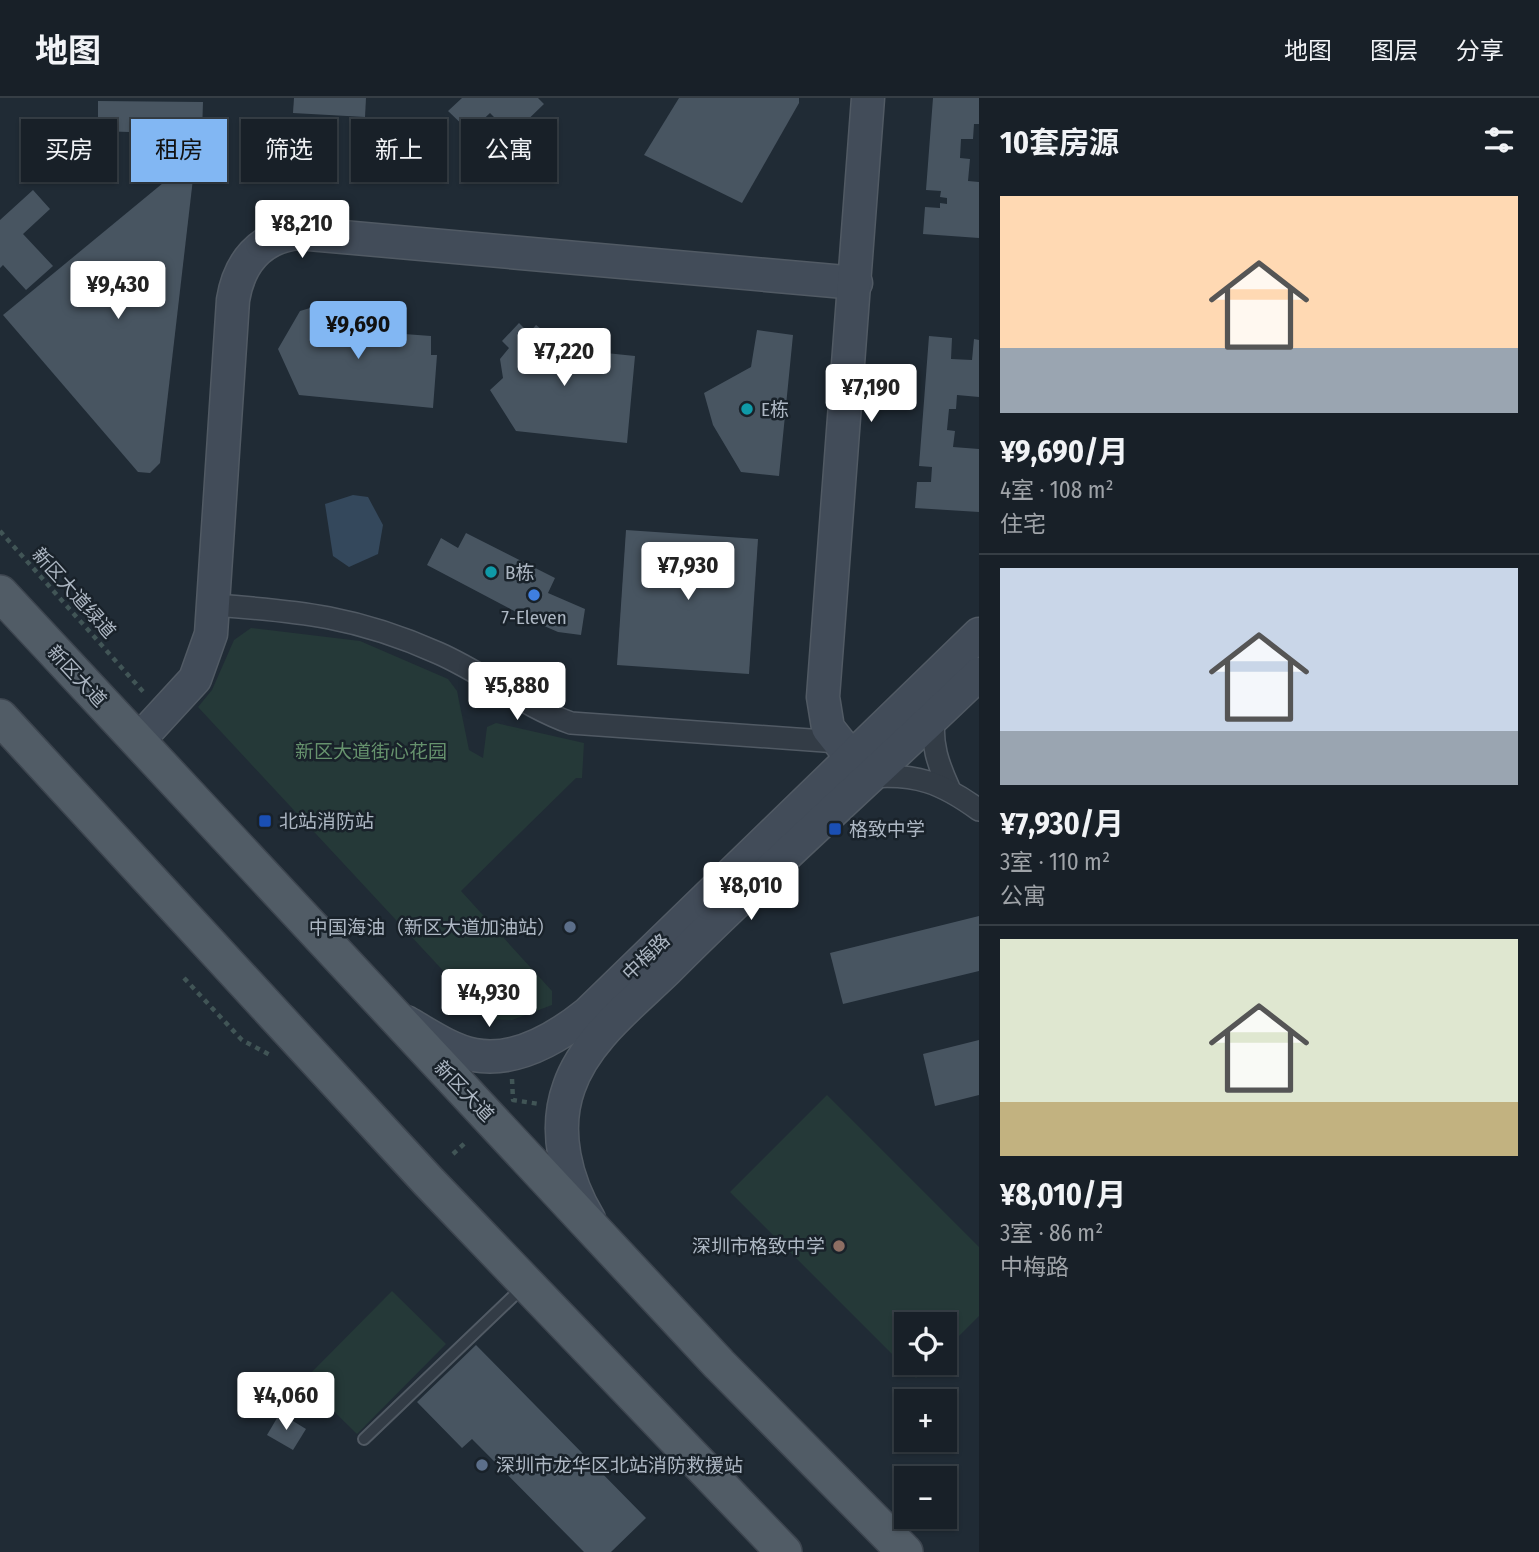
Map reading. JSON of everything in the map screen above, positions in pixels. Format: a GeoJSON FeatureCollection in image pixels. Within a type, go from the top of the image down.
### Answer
{"type":"FeatureCollection","features":[{"type":"Feature","properties":{"kind":"main road","name":"新区大道"},"geometry":{"type":"LineString","coordinates":[[0,593],[599,1235],[905,1552]]}},
{"type":"Feature","properties":{"kind":"main road"},"geometry":{"type":"LineString","coordinates":[[0,717],[526,1284],[784,1552]]}},
{"type":"Feature","properties":{"kind":"street"},"geometry":{"type":"LineString","coordinates":[[853,759],[828,728],[823,697],[868,98]]}},
{"type":"Feature","properties":{"kind":"street"},"geometry":{"type":"LineString","coordinates":[[138,741],[195,679],[211,634],[233,300],[242,271],[256,250],[268,241],[298,233],[856,283]]}},
{"type":"Feature","properties":{"kind":"street"},"geometry":{"type":"LineString","coordinates":[[214,605],[301,611],[359,622],[440,653],[543,713],[571,723],[853,759],[949,788],[979,810]]}},
{"type":"Feature","properties":{"kind":"street","name":"中梅路"},"geometry":{"type":"LineString","coordinates":[[392,1015],[442,1042],[474,1055],[506,1055],[556,1036],[588,1013],[979,634]]}},
{"type":"Feature","properties":{"kind":"street","name":"中梅路"},"geometry":{"type":"LineString","coordinates":[[599,1235],[581,1205],[562,1144],[563,1108],[578,1068],[603,1035],[735,901],[853,759],[934,718],[979,674]]}},
{"type":"Feature","properties":{"kind":"street"},"geometry":{"type":"LineString","coordinates":[[934,718],[932,736],[935,755],[949,788]]}},
{"type":"Feature","properties":{"kind":"lane"},"geometry":{"type":"LineString","coordinates":[[364,1439],[526,1284]]}},
{"type":"Feature","properties":{"kind":"path","name":"新区大道绿道"},"geometry":{"type":"LineString","coordinates":[[0,531],[147,698]]}},
{"type":"Feature","properties":{"kind":"path"},"geometry":{"type":"LineString","coordinates":[[184,978],[242,1040]]}},
{"type":"Feature","properties":{"kind":"path"},"geometry":{"type":"LineString","coordinates":[[511,1067],[513,1100],[552,1106]]}},
{"type":"Feature","properties":{"kind":"path"},"geometry":{"type":"LineString","coordinates":[[453,1154],[465,1143]]}},
{"type":"Feature","properties":{"kind":"green space","name":"新区大道街心花园"},"geometry":{"type":"Polygon","coordinates":[[[251,628],[360,641],[448,679],[457,691],[469,750],[483,758],[487,727],[496,723],[584,743],[582,778],[576,778],[461,891],[552,991],[552,1005],[512,1020],[488,1019],[198,707],[212,690],[234,640],[251,628]]]}},
{"type":"Feature","properties":{"kind":"green space"},"geometry":{"type":"Polygon","coordinates":[[[827,1095],[979,1247],[979,1316],[957,1338],[957,1312],[894,1312],[894,1356],[730,1192],[827,1095]]]}},
{"type":"Feature","properties":{"kind":"green space"},"geometry":{"type":"Polygon","coordinates":[[[392,1291],[446,1344],[357,1434],[303,1381],[392,1291]]]}},
{"type":"Feature","properties":{"kind":"water"},"geometry":{"type":"Polygon","coordinates":[[[353,495],[368,497],[383,525],[378,554],[349,567],[333,556],[325,504],[353,495]]]}},
{"type":"Feature","properties":{"kind":"building"},"geometry":{"type":"Polygon","coordinates":[[[294,98],[366,98],[365,117],[293,113],[294,98]]]}},
{"type":"Feature","properties":{"kind":"building"},"geometry":{"type":"Polygon","coordinates":[[[462,98],[538,98],[544,104],[528,119],[496,119],[490,113],[484,119],[461,119],[461,123],[448,111],[462,98]]]}},
{"type":"Feature","properties":{"kind":"building"},"geometry":{"type":"Polygon","coordinates":[[[679,98],[799,98],[799,103],[742,203],[644,155],[679,98]]]}},
{"type":"Feature","properties":{"kind":"building"},"geometry":{"type":"Polygon","coordinates":[[[933,98],[979,98],[979,124],[974,124],[973,139],[961,139],[960,158],[970,159],[968,181],[979,182],[979,238],[923,234],[925,207],[940,208],[940,203],[947,204],[947,198],[940,197],[941,191],[926,190],[933,98]]]}},
{"type":"Feature","properties":{"kind":"building"},"geometry":{"type":"Polygon","coordinates":[[[98,101],[203,102],[202,119],[131,119],[131,171],[129,132],[117,132],[117,119],[98,119],[98,101]]]}},
{"type":"Feature","properties":{"kind":"building"},"geometry":{"type":"Polygon","coordinates":[[[164,182],[193,182],[160,463],[150,473],[138,472],[3,315],[164,182]]]}},
{"type":"Feature","properties":{"kind":"building"},"geometry":{"type":"Polygon","coordinates":[[[33,190],[50,209],[23,234],[53,266],[26,290],[3,265],[0,268],[0,220],[33,190]]]}},
{"type":"Feature","properties":{"kind":"building"},"geometry":{"type":"Polygon","coordinates":[[[327,303],[364,331],[431,336],[431,355],[437,355],[433,408],[299,395],[278,349],[300,311],[327,303]]]}},
{"type":"Feature","properties":{"kind":"building"},"geometry":{"type":"Polygon","coordinates":[[[519,323],[529,333],[536,325],[567,349],[635,356],[627,443],[516,431],[490,390],[503,378],[500,359],[509,348],[502,341],[519,323]]]}},
{"type":"Feature","properties":{"kind":"building","name":"E栋"},"geometry":{"type":"Polygon","coordinates":[[[757,330],[793,335],[779,476],[741,472],[713,425],[704,393],[751,367],[757,330]]]}},
{"type":"Feature","properties":{"kind":"building"},"geometry":{"type":"Polygon","coordinates":[[[929,336],[952,338],[951,359],[972,360],[974,339],[979,340],[979,397],[957,395],[956,409],[949,409],[947,430],[955,431],[953,447],[979,449],[979,512],[915,508],[917,482],[931,482],[932,467],[919,466],[929,336]]]}},
{"type":"Feature","properties":{"kind":"building"},"geometry":{"type":"Polygon","coordinates":[[[626,530],[758,539],[749,674],[617,665],[626,530]]]}},
{"type":"Feature","properties":{"kind":"building","name":"B栋"},"geometry":{"type":"Polygon","coordinates":[[[466,533],[555,578],[548,593],[585,609],[581,635],[558,632],[535,622],[427,565],[441,538],[458,548],[466,533]]]}},
{"type":"Feature","properties":{"kind":"building"},"geometry":{"type":"Polygon","coordinates":[[[979,916],[979,971],[843,1004],[830,953],[979,916]]]}},
{"type":"Feature","properties":{"kind":"building"},"geometry":{"type":"Polygon","coordinates":[[[979,1040],[979,1095],[935,1106],[923,1054],[979,1040]]]}},
{"type":"Feature","properties":{"kind":"building"},"geometry":{"type":"Polygon","coordinates":[[[476,1345],[646,1518],[611,1552],[584,1552],[472,1439],[462,1448],[417,1402],[476,1345]]]}},
{"type":"Feature","properties":{"kind":"building"},"geometry":{"type":"Polygon","coordinates":[[[280,1413],[306,1429],[293,1450],[267,1435],[280,1413]]]}},
{"type":"Feature","properties":{"kind":"place","name":"E栋"},"geometry":{"type":"Point","coordinates":[747,409]}},
{"type":"Feature","properties":{"kind":"place","name":"B栋"},"geometry":{"type":"Point","coordinates":[491,572]}},
{"type":"Feature","properties":{"kind":"place","name":"7-Eleven"},"geometry":{"type":"Point","coordinates":[534,595]}},
{"type":"Feature","properties":{"kind":"place","name":"北站消防站"},"geometry":{"type":"Point","coordinates":[265,821]}},
{"type":"Feature","properties":{"kind":"place","name":"格致中学"},"geometry":{"type":"Point","coordinates":[835,829]}},
{"type":"Feature","properties":{"kind":"place","name":"中国海油（新区大道加油站）"},"geometry":{"type":"Point","coordinates":[570,927]}},
{"type":"Feature","properties":{"kind":"place","name":"深圳市格致中学"},"geometry":{"type":"Point","coordinates":[839,1246]}},
{"type":"Feature","properties":{"kind":"place","name":"深圳市龙华区北站消防救援站"},"geometry":{"type":"Point","coordinates":[482,1465]}}]}
